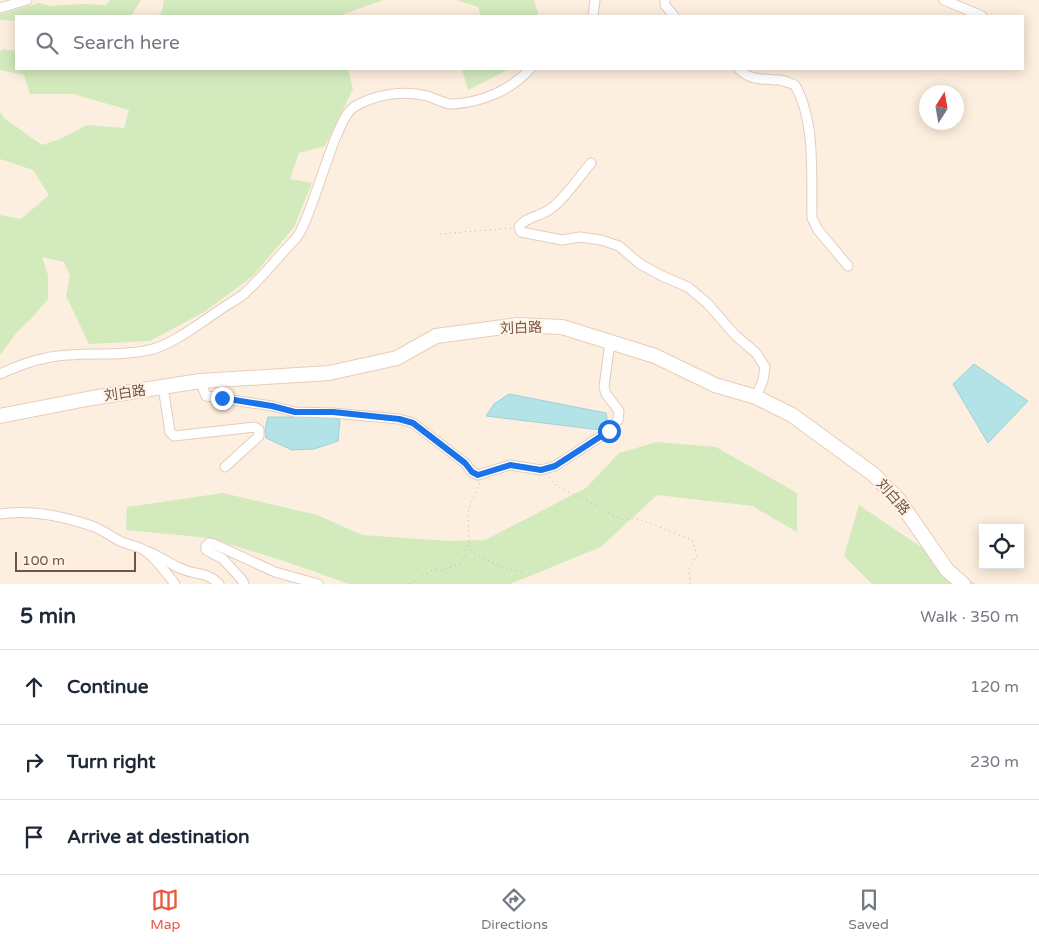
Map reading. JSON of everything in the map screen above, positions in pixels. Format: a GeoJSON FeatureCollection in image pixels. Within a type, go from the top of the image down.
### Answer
{"type":"FeatureCollection","features":[{"type":"Feature","properties":{"kind":"street"},"geometry":{"type":"LineString","coordinates":[[0,8],[27,0]]}},
{"type":"Feature","properties":{"kind":"street"},"geometry":{"type":"LineString","coordinates":[[593,15],[595,0]]}},
{"type":"Feature","properties":{"kind":"street"},"geometry":{"type":"LineString","coordinates":[[665,0],[665,5],[673,15]]}},
{"type":"Feature","properties":{"kind":"street"},"geometry":{"type":"LineString","coordinates":[[944,0],[980,15]]}},
{"type":"Feature","properties":{"kind":"street"},"geometry":{"type":"LineString","coordinates":[[0,374],[22,364],[48,357],[147,351],[161,346],[182,334],[244,294],[298,235],[310,210],[342,121],[352,108],[373,99],[411,92],[451,104],[480,100],[508,88],[529,70]]}},
{"type":"Feature","properties":{"kind":"street"},"geometry":{"type":"LineString","coordinates":[[740,70],[744,74],[758,79],[782,80],[795,85],[800,93],[810,134],[812,218],[818,230],[848,266]]}},
{"type":"Feature","properties":{"kind":"street"},"geometry":{"type":"LineString","coordinates":[[591,163],[548,211],[522,222],[519,227],[521,232],[562,240],[580,238],[600,240],[619,246],[640,264],[688,287],[708,304],[735,335],[756,354],[764,367],[763,380],[756,397]]}},
{"type":"Feature","properties":{"kind":"street","name":"刘白路"},"geometry":{"type":"LineString","coordinates":[[0,416],[92,398],[200,381],[329,373],[397,358],[436,336],[518,325],[562,327],[656,356],[715,385],[756,397],[792,415],[873,474],[898,499],[947,570],[963,584]]}},
{"type":"Feature","properties":{"kind":"street"},"geometry":{"type":"LineString","coordinates":[[200,381],[206,396],[272,406],[295,412],[333,412],[399,419],[413,423],[478,475],[510,465],[541,470],[555,466],[563,461],[609,431],[618,420],[619,411],[606,394],[604,387],[610,342]]}},
{"type":"Feature","properties":{"kind":"street"},"geometry":{"type":"LineString","coordinates":[[163,387],[170,432],[174,436],[255,427],[259,430],[259,436],[225,467]]}},
{"type":"Feature","properties":{"kind":"street"},"geometry":{"type":"LineString","coordinates":[[0,514],[12,512],[36,514],[97,528],[123,543],[159,556],[183,570],[204,574],[219,584]]}},
{"type":"Feature","properties":{"kind":"street"},"geometry":{"type":"LineString","coordinates":[[244,584],[223,559],[206,550],[206,546],[209,543],[275,572],[318,584]]}},
{"type":"Feature","properties":{"kind":"street"},"geometry":{"type":"LineString","coordinates":[[143,550],[175,584]]}},
{"type":"Feature","properties":{"kind":"path"},"geometry":{"type":"LineString","coordinates":[[440,234],[519,227]]}},
{"type":"Feature","properties":{"kind":"path"},"geometry":{"type":"LineString","coordinates":[[541,470],[558,486],[620,519],[639,518],[692,540],[697,555],[688,569],[690,584]]}},
{"type":"Feature","properties":{"kind":"path"},"geometry":{"type":"LineString","coordinates":[[478,475],[480,485],[468,510],[469,546],[476,555],[500,566],[522,572]]}},
{"type":"Feature","properties":{"kind":"path"},"geometry":{"type":"LineString","coordinates":[[410,584],[434,569],[442,570],[460,564],[465,557],[466,546],[469,546]]}},
{"type":"Feature","properties":{"kind":"green space"},"geometry":{"type":"Polygon","coordinates":[[[110,0],[141,0],[132,15],[15,15],[15,21],[0,20],[0,14],[39,3],[51,6],[106,5],[110,0]]]}},
{"type":"Feature","properties":{"kind":"green space"},"geometry":{"type":"Polygon","coordinates":[[[164,0],[383,0],[344,15],[160,15],[164,0]]]}},
{"type":"Feature","properties":{"kind":"green space"},"geometry":{"type":"Polygon","coordinates":[[[456,0],[534,0],[539,15],[481,15],[478,7],[456,0]]]}},
{"type":"Feature","properties":{"kind":"green space"},"geometry":{"type":"Polygon","coordinates":[[[3,49],[15,51],[15,70],[348,70],[353,89],[325,146],[299,153],[290,179],[312,183],[294,227],[253,276],[204,312],[150,341],[89,344],[66,296],[70,276],[64,262],[42,257],[48,275],[48,299],[17,332],[0,355],[0,215],[21,219],[49,195],[33,170],[0,159],[0,112],[4,118],[42,145],[60,139],[87,125],[124,128],[129,110],[73,94],[30,94],[24,75],[0,70],[0,51],[3,49]]]}},
{"type":"Feature","properties":{"kind":"green space"},"geometry":{"type":"Polygon","coordinates":[[[462,70],[507,70],[468,90],[462,70]]]}},
{"type":"Feature","properties":{"kind":"green space"},"geometry":{"type":"Polygon","coordinates":[[[657,442],[716,447],[797,493],[797,532],[752,506],[657,495],[601,547],[510,584],[349,584],[287,562],[209,538],[126,530],[127,507],[223,493],[317,515],[362,535],[448,541],[485,540],[586,488],[619,453],[657,442]]]}},
{"type":"Feature","properties":{"kind":"green space"},"geometry":{"type":"Polygon","coordinates":[[[859,505],[976,584],[872,584],[844,556],[859,505]]]}},
{"type":"Feature","properties":{"kind":"water"},"geometry":{"type":"Polygon","coordinates":[[[974,364],[1028,401],[988,443],[953,384],[974,364]]]}},
{"type":"Feature","properties":{"kind":"water"},"geometry":{"type":"Polygon","coordinates":[[[509,394],[606,413],[608,424],[601,430],[486,416],[494,404],[509,394]]]}},
{"type":"Feature","properties":{"kind":"water"},"geometry":{"type":"Polygon","coordinates":[[[268,417],[330,417],[340,420],[338,441],[314,449],[292,450],[266,438],[265,430],[268,417]]]}},
{"type":"Feature","properties":{"kind":"route"},"geometry":{"type":"LineString","coordinates":[[222,398],[272,406],[295,412],[333,412],[346,415],[399,419],[413,423],[478,475],[510,465],[541,470],[555,466],[609,431]]}}]}
